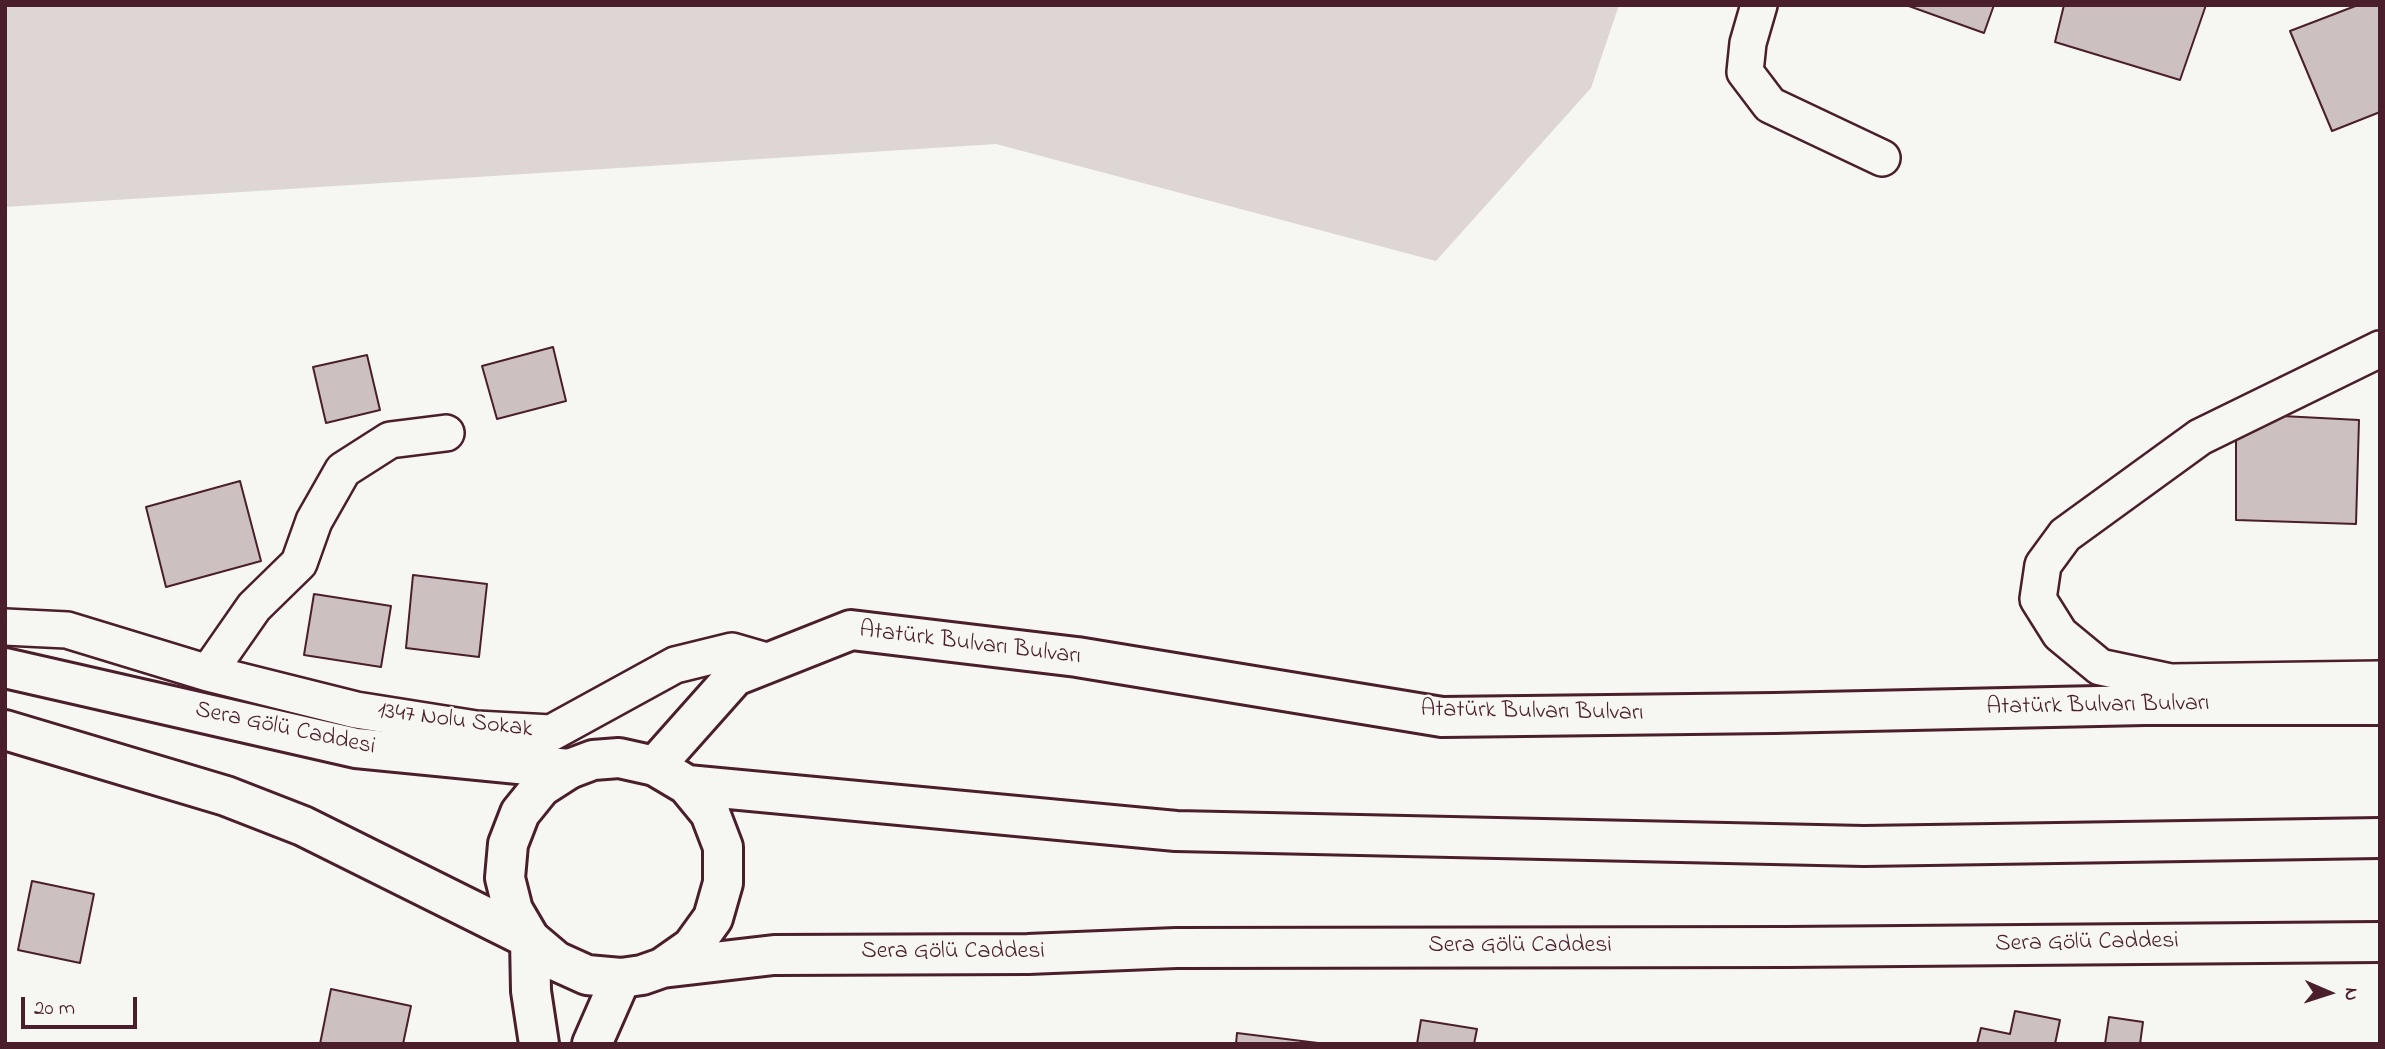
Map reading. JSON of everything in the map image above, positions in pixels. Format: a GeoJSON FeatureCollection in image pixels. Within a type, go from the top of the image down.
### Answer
{"type":"FeatureCollection","features":[{"type":"Feature","properties":{"kind":"main road","name":"Atatürk Bulvarı Bulvarı"},"geometry":{"type":"LineString","coordinates":[[671,776],[736,677],[851,629],[1077,657],[1443,717],[2144,705],[2380,705]]}},
{"type":"Feature","properties":{"kind":"main road","name":"Sera Gölü Caddesi"},"geometry":{"type":"LineString","coordinates":[[5,668],[356,747],[569,769]]}},
{"type":"Feature","properties":{"kind":"main road","name":"Sera Gölü Caddesi"},"geometry":{"type":"LineString","coordinates":[[5,730],[226,796],[303,826],[530,939],[556,961],[587,975],[621,978],[662,968],[774,955],[1028,954],[1176,947],[1787,947],[2380,942]]}},
{"type":"Feature","properties":{"kind":"main road","name":"Sera Gölü Caddesi"},"geometry":{"type":"LineString","coordinates":[[530,939],[513,910],[505,878],[508,844],[520,813],[541,787],[569,769],[593,760],[619,758],[671,776],[1176,831],[1864,846],[2380,838]]}},
{"type":"Feature","properties":{"kind":"main road","name":"Sera Gölü Caddesi"},"geometry":{"type":"LineString","coordinates":[[662,968],[692,947],[713,918],[723,883],[723,847],[710,813],[671,776]]}},
{"type":"Feature","properties":{"kind":"main road"},"geometry":{"type":"LineString","coordinates":[[530,939],[531,991],[539,1044]]}},
{"type":"Feature","properties":{"kind":"main road"},"geometry":{"type":"LineString","coordinates":[[592,1044],[621,978]]}},
{"type":"Feature","properties":{"kind":"street"},"geometry":{"type":"LineString","coordinates":[[1759,5],[1748,43],[1745,72],[1770,104],[1882,158]]}},
{"type":"Feature","properties":{"kind":"street"},"geometry":{"type":"LineString","coordinates":[[2380,349],[2200,437],[2065,535],[2043,565],[2038,599],[2060,634],[2100,667],[2171,682],[2380,679]]}},
{"type":"Feature","properties":{"kind":"street"},"geometry":{"type":"LineString","coordinates":[[208,673],[254,607],[299,563],[314,521],[343,470],[390,440],[446,433]]}},
{"type":"Feature","properties":{"kind":"street","name":"1347 Nolu Sokak"},"geometry":{"type":"LineString","coordinates":[[5,627],[67,630],[208,673],[356,710],[476,729],[551,733],[675,664],[732,652],[770,662]]}},
{"type":"Feature","properties":{"kind":"shaded area"},"geometry":{"type":"Polygon","coordinates":[[[5,5],[1619,5],[1591,88],[1436,261],[996,144],[5,207],[5,5]]]}},
{"type":"Feature","properties":{"kind":"building"},"geometry":{"type":"Polygon","coordinates":[[[1906,5],[1994,5],[1984,33],[1906,5]]]}},
{"type":"Feature","properties":{"kind":"building"},"geometry":{"type":"Polygon","coordinates":[[[2064,5],[2206,5],[2180,80],[2055,42],[2064,5]]]}},
{"type":"Feature","properties":{"kind":"building"},"geometry":{"type":"Polygon","coordinates":[[[2358,5],[2380,5],[2380,112],[2332,131],[2290,31],[2358,5]]]}},
{"type":"Feature","properties":{"kind":"building"},"geometry":{"type":"Polygon","coordinates":[[[553,347],[566,401],[497,419],[482,366],[553,347]]]}},
{"type":"Feature","properties":{"kind":"building"},"geometry":{"type":"Polygon","coordinates":[[[367,355],[380,410],[326,423],[313,367],[367,355]]]}},
{"type":"Feature","properties":{"kind":"building"},"geometry":{"type":"Polygon","coordinates":[[[2263,415],[2359,420],[2356,524],[2236,520],[2236,433],[2263,415]]]}},
{"type":"Feature","properties":{"kind":"building"},"geometry":{"type":"Polygon","coordinates":[[[240,481],[261,561],[166,587],[146,507],[240,481]]]}},
{"type":"Feature","properties":{"kind":"building"},"geometry":{"type":"Polygon","coordinates":[[[413,575],[487,584],[479,657],[406,648],[413,575]]]}},
{"type":"Feature","properties":{"kind":"building"},"geometry":{"type":"Polygon","coordinates":[[[314,594],[391,606],[381,667],[304,655],[314,594]]]}},
{"type":"Feature","properties":{"kind":"building"},"geometry":{"type":"Polygon","coordinates":[[[32,881],[94,894],[80,963],[18,950],[32,881]]]}},
{"type":"Feature","properties":{"kind":"building"},"geometry":{"type":"Polygon","coordinates":[[[331,989],[411,1006],[403,1044],[320,1044],[331,989]]]}},
{"type":"Feature","properties":{"kind":"building"},"geometry":{"type":"Polygon","coordinates":[[[2015,1011],[2060,1020],[2055,1044],[1977,1044],[1981,1028],[2010,1034],[2015,1011]]]}},
{"type":"Feature","properties":{"kind":"building"},"geometry":{"type":"Polygon","coordinates":[[[2109,1017],[2143,1022],[2140,1044],[2105,1044],[2109,1017]]]}},
{"type":"Feature","properties":{"kind":"building"},"geometry":{"type":"Polygon","coordinates":[[[1421,1020],[1477,1029],[1474,1044],[1417,1044],[1421,1020]]]}},
{"type":"Feature","properties":{"kind":"building"},"geometry":{"type":"Polygon","coordinates":[[[1237,1033],[1318,1043],[1236,1044],[1237,1033]]]}}]}
